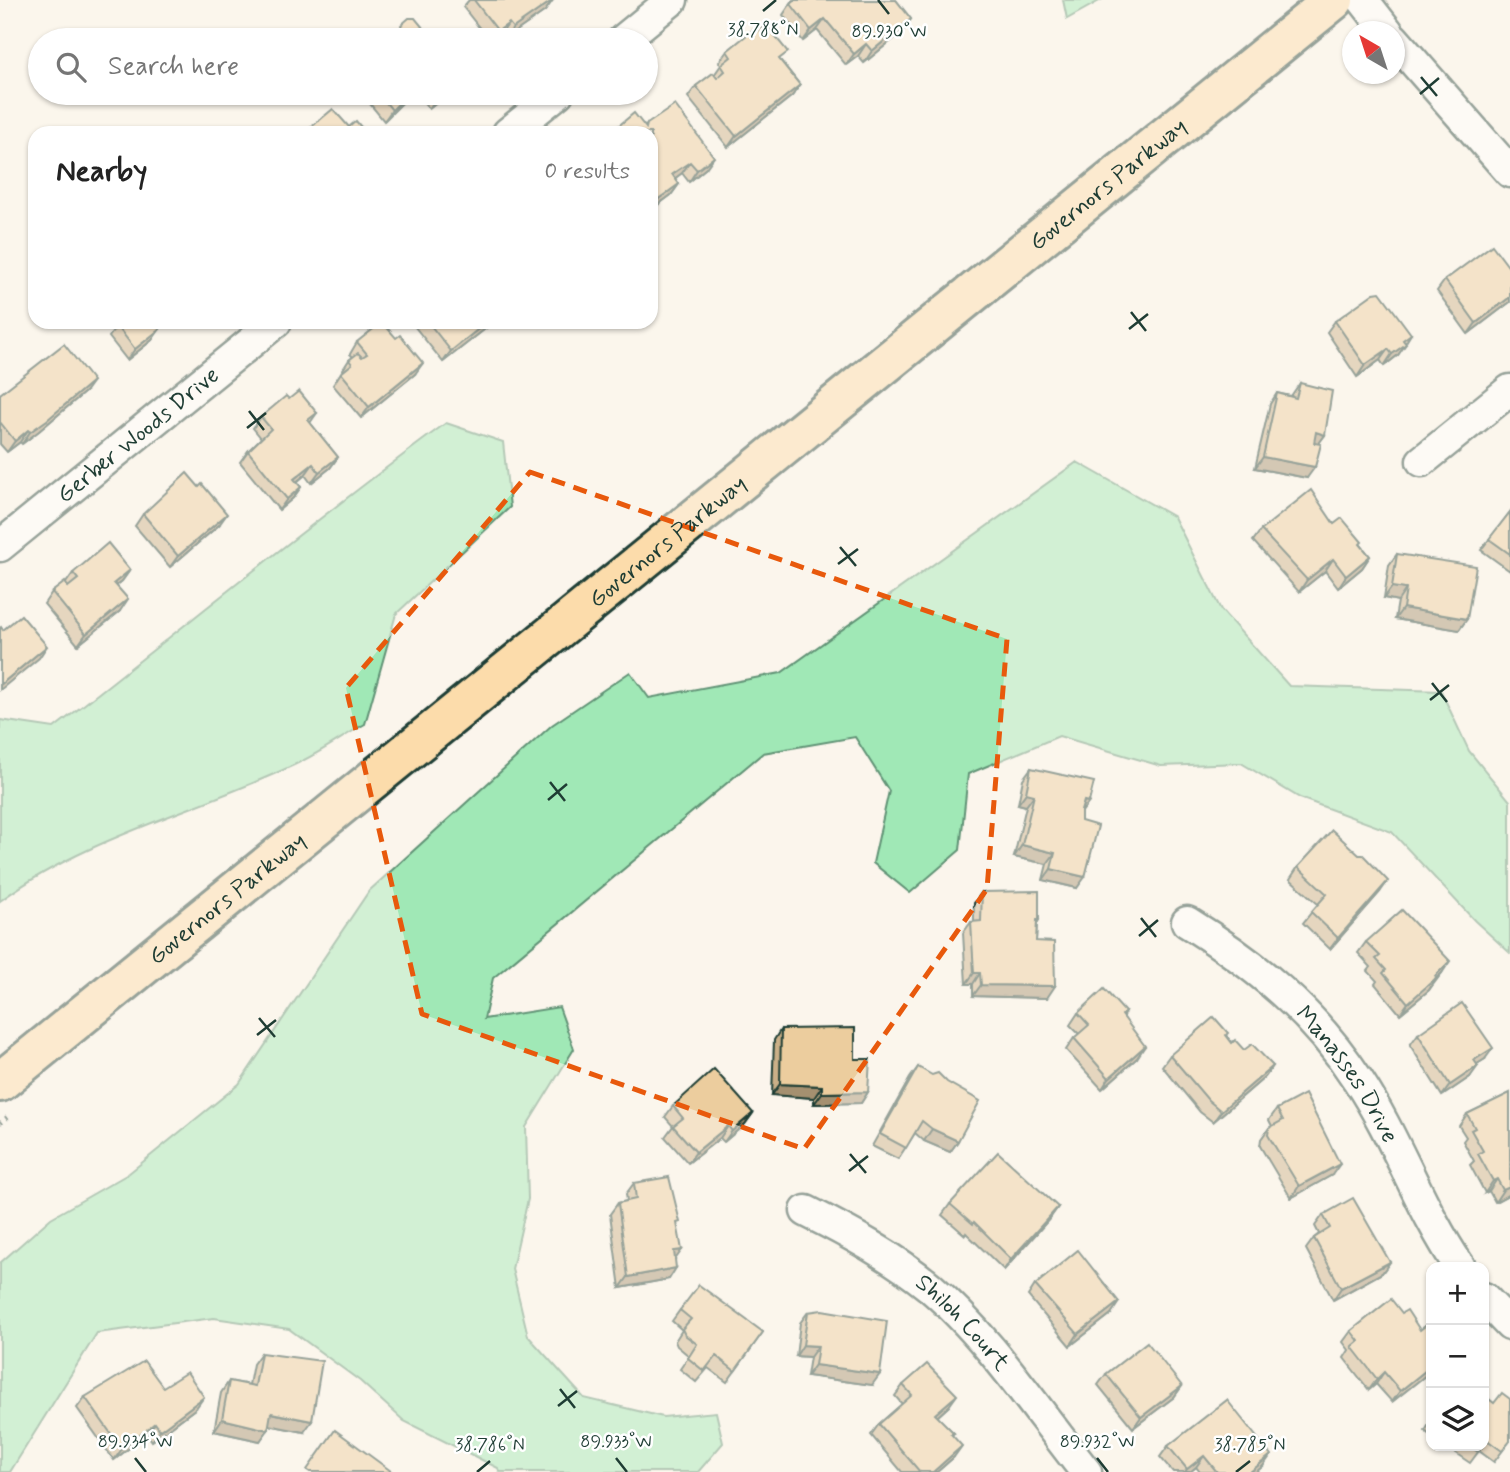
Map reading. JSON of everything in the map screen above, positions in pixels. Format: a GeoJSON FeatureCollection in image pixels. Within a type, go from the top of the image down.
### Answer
{"type":"FeatureCollection","features":[{"type":"Feature","properties":{"kind":"main road","name":"Governors Parkway"},"geometry":{"type":"LineString","coordinates":[[0,1082],[1334,0]]}},
{"type":"Feature","properties":{"kind":"street"},"geometry":{"type":"LineString","coordinates":[[637,28],[672,0]]}},
{"type":"Feature","properties":{"kind":"street"},"geometry":{"type":"LineString","coordinates":[[1363,0],[1379,21]]}},
{"type":"Feature","properties":{"kind":"street"},"geometry":{"type":"LineString","coordinates":[[1405,51],[1510,173]]}},
{"type":"Feature","properties":{"kind":"street"},"geometry":{"type":"LineString","coordinates":[[517,126],[543,105]]}},
{"type":"Feature","properties":{"kind":"street","name":"Gerber Woods Drive"},"geometry":{"type":"LineString","coordinates":[[0,546],[267,329]]}},
{"type":"Feature","properties":{"kind":"street"},"geometry":{"type":"LineString","coordinates":[[1422,461],[1510,390]]}},
{"type":"Feature","properties":{"kind":"street","name":"Manasses Drive"},"geometry":{"type":"LineString","coordinates":[[1187,922],[1266,975],[1332,1043],[1360,1082],[1457,1262]]}},
{"type":"Feature","properties":{"kind":"street","name":"Shiloh Court"},"geometry":{"type":"LineString","coordinates":[[806,1212],[881,1252],[931,1288],[966,1322],[1086,1472]]}},
{"type":"Feature","properties":{"kind":"street"},"geometry":{"type":"LineString","coordinates":[[1489,1303],[1510,1325]]}},
{"type":"Feature","properties":{"kind":"highlighted area"},"geometry":{"type":"Polygon","coordinates":[[[530,472],[1007,639],[987,889],[804,1149],[422,1014],[346,688],[530,472]]]}},
{"type":"Feature","properties":{"kind":"green space"},"geometry":{"type":"Polygon","coordinates":[[[1063,0],[1101,0],[1067,19],[1063,0]]]}},
{"type":"Feature","properties":{"kind":"green space"},"geometry":{"type":"Polygon","coordinates":[[[446,423],[503,442],[510,507],[396,614],[365,724],[296,764],[259,781],[106,841],[34,878],[0,901],[0,720],[54,728],[446,423]]]}},
{"type":"Feature","properties":{"kind":"green space"},"geometry":{"type":"Polygon","coordinates":[[[1077,462],[1174,517],[1221,610],[1289,686],[1441,691],[1469,751],[1510,801],[1510,953],[1475,921],[1392,832],[1300,798],[1241,763],[1161,766],[1059,736],[968,774],[960,850],[910,893],[873,863],[889,791],[855,737],[763,753],[493,978],[484,1019],[559,1007],[574,1049],[526,1127],[528,1199],[512,1269],[528,1336],[584,1398],[663,1417],[716,1412],[723,1443],[698,1472],[500,1472],[498,1468],[404,1421],[360,1381],[289,1329],[214,1318],[97,1333],[10,1472],[0,1472],[0,1263],[51,1218],[128,1174],[239,1084],[369,891],[552,725],[630,672],[649,698],[781,673],[1077,462]]]}},
{"type":"Feature","properties":{"kind":"building"},"geometry":{"type":"Polygon","coordinates":[[[474,0],[553,0],[513,28],[509,23],[502,28],[496,28],[474,0]]]}},
{"type":"Feature","properties":{"kind":"building"},"geometry":{"type":"Polygon","coordinates":[[[796,0],[896,0],[911,19],[872,51],[866,44],[854,54],[825,19],[811,30],[791,4],[796,0]]]}},
{"type":"Feature","properties":{"kind":"building"},"geometry":{"type":"Polygon","coordinates":[[[409,18],[415,18],[423,28],[402,28],[401,25],[409,18]]]}},
{"type":"Feature","properties":{"kind":"building"},"geometry":{"type":"Polygon","coordinates":[[[766,25],[788,52],[779,59],[800,85],[736,136],[696,86],[713,73],[717,78],[725,71],[721,65],[731,57],[727,51],[753,30],[755,33],[766,25]]]}},
{"type":"Feature","properties":{"kind":"building"},"geometry":{"type":"Polygon","coordinates":[[[675,105],[714,157],[697,170],[690,162],[672,174],[679,184],[658,199],[658,126],[647,124],[675,105]]]}},
{"type":"Feature","properties":{"kind":"building"},"geometry":{"type":"Polygon","coordinates":[[[333,109],[348,126],[312,126],[333,109]]]}},
{"type":"Feature","properties":{"kind":"building"},"geometry":{"type":"Polygon","coordinates":[[[634,113],[644,126],[618,126],[634,113]]]}},
{"type":"Feature","properties":{"kind":"building"},"geometry":{"type":"Polygon","coordinates":[[[1492,245],[1510,269],[1510,297],[1476,323],[1445,280],[1492,245]]]}},
{"type":"Feature","properties":{"kind":"building"},"geometry":{"type":"Polygon","coordinates":[[[1380,292],[1411,334],[1403,340],[1406,344],[1392,354],[1388,349],[1365,365],[1335,321],[1374,293],[1380,292]]]}},
{"type":"Feature","properties":{"kind":"building"},"geometry":{"type":"Polygon","coordinates":[[[119,329],[160,329],[135,349],[119,329]]]}},
{"type":"Feature","properties":{"kind":"building"},"geometry":{"type":"Polygon","coordinates":[[[373,329],[388,329],[396,338],[400,335],[423,363],[369,407],[341,373],[352,364],[349,360],[358,353],[362,357],[367,354],[357,342],[373,329]]]}},
{"type":"Feature","properties":{"kind":"building"},"geometry":{"type":"Polygon","coordinates":[[[434,329],[478,329],[451,351],[434,329]]]}},
{"type":"Feature","properties":{"kind":"building"},"geometry":{"type":"Polygon","coordinates":[[[64,344],[93,381],[47,420],[15,441],[0,422],[0,394],[64,344]]]}},
{"type":"Feature","properties":{"kind":"building"},"geometry":{"type":"Polygon","coordinates":[[[1300,383],[1332,391],[1325,435],[1316,432],[1314,443],[1321,444],[1315,467],[1263,457],[1277,393],[1296,398],[1300,383]]]}},
{"type":"Feature","properties":{"kind":"building"},"geometry":{"type":"Polygon","coordinates":[[[299,391],[317,413],[308,420],[338,457],[319,472],[313,464],[294,479],[301,487],[287,499],[248,451],[271,429],[261,417],[286,396],[289,399],[299,391]]]}},
{"type":"Feature","properties":{"kind":"building"},"geometry":{"type":"Polygon","coordinates":[[[187,473],[199,487],[202,484],[227,514],[178,556],[143,514],[187,473]]]}},
{"type":"Feature","properties":{"kind":"building"},"geometry":{"type":"Polygon","coordinates":[[[1311,490],[1334,524],[1342,518],[1370,556],[1346,576],[1333,559],[1307,580],[1261,530],[1311,490]]]}},
{"type":"Feature","properties":{"kind":"building"},"geometry":{"type":"Polygon","coordinates":[[[1510,512],[1510,554],[1489,539],[1510,512]]]}},
{"type":"Feature","properties":{"kind":"building"},"geometry":{"type":"Polygon","coordinates":[[[108,543],[130,570],[114,583],[128,599],[86,634],[52,592],[65,582],[68,587],[78,579],[73,573],[108,543]]]}},
{"type":"Feature","properties":{"kind":"building"},"geometry":{"type":"Polygon","coordinates":[[[1397,554],[1476,566],[1467,619],[1403,608],[1406,589],[1392,587],[1397,554]]]}},
{"type":"Feature","properties":{"kind":"building"},"geometry":{"type":"Polygon","coordinates":[[[21,615],[47,646],[0,685],[0,628],[3,630],[21,615]]]}},
{"type":"Feature","properties":{"kind":"building"},"geometry":{"type":"Polygon","coordinates":[[[1031,768],[1094,782],[1089,802],[1084,801],[1081,811],[1081,821],[1098,826],[1085,877],[1051,869],[1055,853],[1022,845],[1034,795],[1026,793],[1031,768]]]}},
{"type":"Feature","properties":{"kind":"building"},"geometry":{"type":"Polygon","coordinates":[[[1332,830],[1359,855],[1363,855],[1388,881],[1338,938],[1311,912],[1327,894],[1298,867],[1332,830]]]}},
{"type":"Feature","properties":{"kind":"building"},"geometry":{"type":"Polygon","coordinates":[[[1039,891],[1036,941],[1054,942],[1055,986],[981,985],[980,973],[974,973],[971,922],[981,921],[982,892],[1039,891]]]}},
{"type":"Feature","properties":{"kind":"building"},"geometry":{"type":"Polygon","coordinates":[[[1402,910],[1450,961],[1436,978],[1408,1003],[1383,973],[1386,970],[1376,959],[1380,956],[1366,942],[1402,910]]]}},
{"type":"Feature","properties":{"kind":"building"},"geometry":{"type":"Polygon","coordinates":[[[1104,989],[1125,1012],[1122,1015],[1145,1046],[1109,1078],[1074,1038],[1089,1025],[1078,1013],[1104,989]]]}},
{"type":"Feature","properties":{"kind":"building"},"geometry":{"type":"Polygon","coordinates":[[[1462,1003],[1493,1048],[1474,1060],[1478,1066],[1450,1085],[1418,1034],[1462,1003]]]}},
{"type":"Feature","properties":{"kind":"building"},"geometry":{"type":"Polygon","coordinates":[[[1214,1017],[1228,1033],[1226,1035],[1232,1043],[1235,1040],[1244,1050],[1252,1044],[1273,1066],[1221,1111],[1208,1100],[1170,1055],[1214,1017]]]}},
{"type":"Feature","properties":{"kind":"building"},"geometry":{"type":"Polygon","coordinates":[[[855,1028],[855,1059],[870,1059],[868,1092],[822,1093],[822,1086],[780,1084],[781,1029],[855,1028]]]}},
{"type":"Feature","properties":{"kind":"building"},"geometry":{"type":"Polygon","coordinates":[[[918,1067],[932,1075],[938,1073],[947,1082],[980,1101],[958,1141],[932,1129],[922,1121],[906,1148],[880,1134],[918,1067]]]}},
{"type":"Feature","properties":{"kind":"building"},"geometry":{"type":"Polygon","coordinates":[[[714,1069],[753,1113],[732,1131],[728,1126],[696,1152],[673,1126],[683,1118],[673,1106],[714,1069]]]}},
{"type":"Feature","properties":{"kind":"building"},"geometry":{"type":"Polygon","coordinates":[[[1510,1093],[1510,1187],[1503,1190],[1497,1179],[1493,1181],[1478,1154],[1483,1151],[1471,1130],[1475,1128],[1467,1114],[1510,1093]]]}},
{"type":"Feature","properties":{"kind":"building"},"geometry":{"type":"Polygon","coordinates":[[[1305,1094],[1340,1164],[1299,1186],[1268,1135],[1269,1128],[1283,1120],[1277,1109],[1305,1094]]]}},
{"type":"Feature","properties":{"kind":"building"},"geometry":{"type":"Polygon","coordinates":[[[998,1152],[1058,1207],[1011,1259],[974,1222],[973,1224],[950,1204],[998,1152]]]}},
{"type":"Feature","properties":{"kind":"building"},"geometry":{"type":"Polygon","coordinates":[[[669,1177],[680,1222],[677,1223],[682,1250],[674,1251],[676,1268],[628,1277],[618,1203],[636,1199],[634,1183],[669,1177]]]}},
{"type":"Feature","properties":{"kind":"building"},"geometry":{"type":"Polygon","coordinates":[[[1353,1198],[1390,1262],[1341,1288],[1314,1238],[1330,1228],[1323,1215],[1353,1198]]]}},
{"type":"Feature","properties":{"kind":"building"},"geometry":{"type":"Polygon","coordinates":[[[1078,1250],[1119,1302],[1078,1334],[1035,1285],[1078,1250]]]}},
{"type":"Feature","properties":{"kind":"building"},"geometry":{"type":"Polygon","coordinates":[[[699,1285],[763,1332],[735,1371],[716,1356],[704,1371],[688,1358],[697,1344],[685,1335],[682,1329],[691,1319],[680,1310],[699,1285]]]}},
{"type":"Feature","properties":{"kind":"building"},"geometry":{"type":"Polygon","coordinates":[[[1391,1299],[1402,1313],[1407,1310],[1420,1330],[1426,1325],[1426,1370],[1400,1391],[1384,1372],[1377,1379],[1352,1347],[1359,1341],[1351,1331],[1391,1299]]]}},
{"type":"Feature","properties":{"kind":"building"},"geometry":{"type":"Polygon","coordinates":[[[822,1310],[887,1321],[880,1374],[815,1365],[818,1346],[803,1345],[808,1312],[822,1310]]]}},
{"type":"Feature","properties":{"kind":"building"},"geometry":{"type":"Polygon","coordinates":[[[1147,1342],[1182,1386],[1141,1417],[1106,1374],[1147,1342]]]}},
{"type":"Feature","properties":{"kind":"building"},"geometry":{"type":"Polygon","coordinates":[[[261,1353],[322,1361],[312,1421],[271,1413],[268,1430],[222,1419],[229,1381],[255,1386],[261,1353]]]}},
{"type":"Feature","properties":{"kind":"building"},"geometry":{"type":"Polygon","coordinates":[[[144,1361],[163,1387],[187,1372],[204,1397],[160,1430],[155,1423],[122,1449],[85,1397],[144,1361]]]}},
{"type":"Feature","properties":{"kind":"building"},"geometry":{"type":"Polygon","coordinates":[[[927,1364],[957,1395],[935,1414],[954,1433],[951,1434],[962,1446],[933,1472],[920,1472],[879,1424],[912,1395],[903,1385],[927,1364]]]}},
{"type":"Feature","properties":{"kind":"building"},"geometry":{"type":"Polygon","coordinates":[[[1502,1393],[1510,1399],[1510,1441],[1502,1451],[1489,1441],[1489,1399],[1494,1403],[1502,1393]]]}},
{"type":"Feature","properties":{"kind":"building"},"geometry":{"type":"Polygon","coordinates":[[[1227,1400],[1271,1455],[1250,1472],[1217,1472],[1204,1456],[1187,1469],[1168,1446],[1227,1400]]]}},
{"type":"Feature","properties":{"kind":"building"},"geometry":{"type":"Polygon","coordinates":[[[335,1430],[391,1471],[307,1470],[335,1430]]]}}]}
